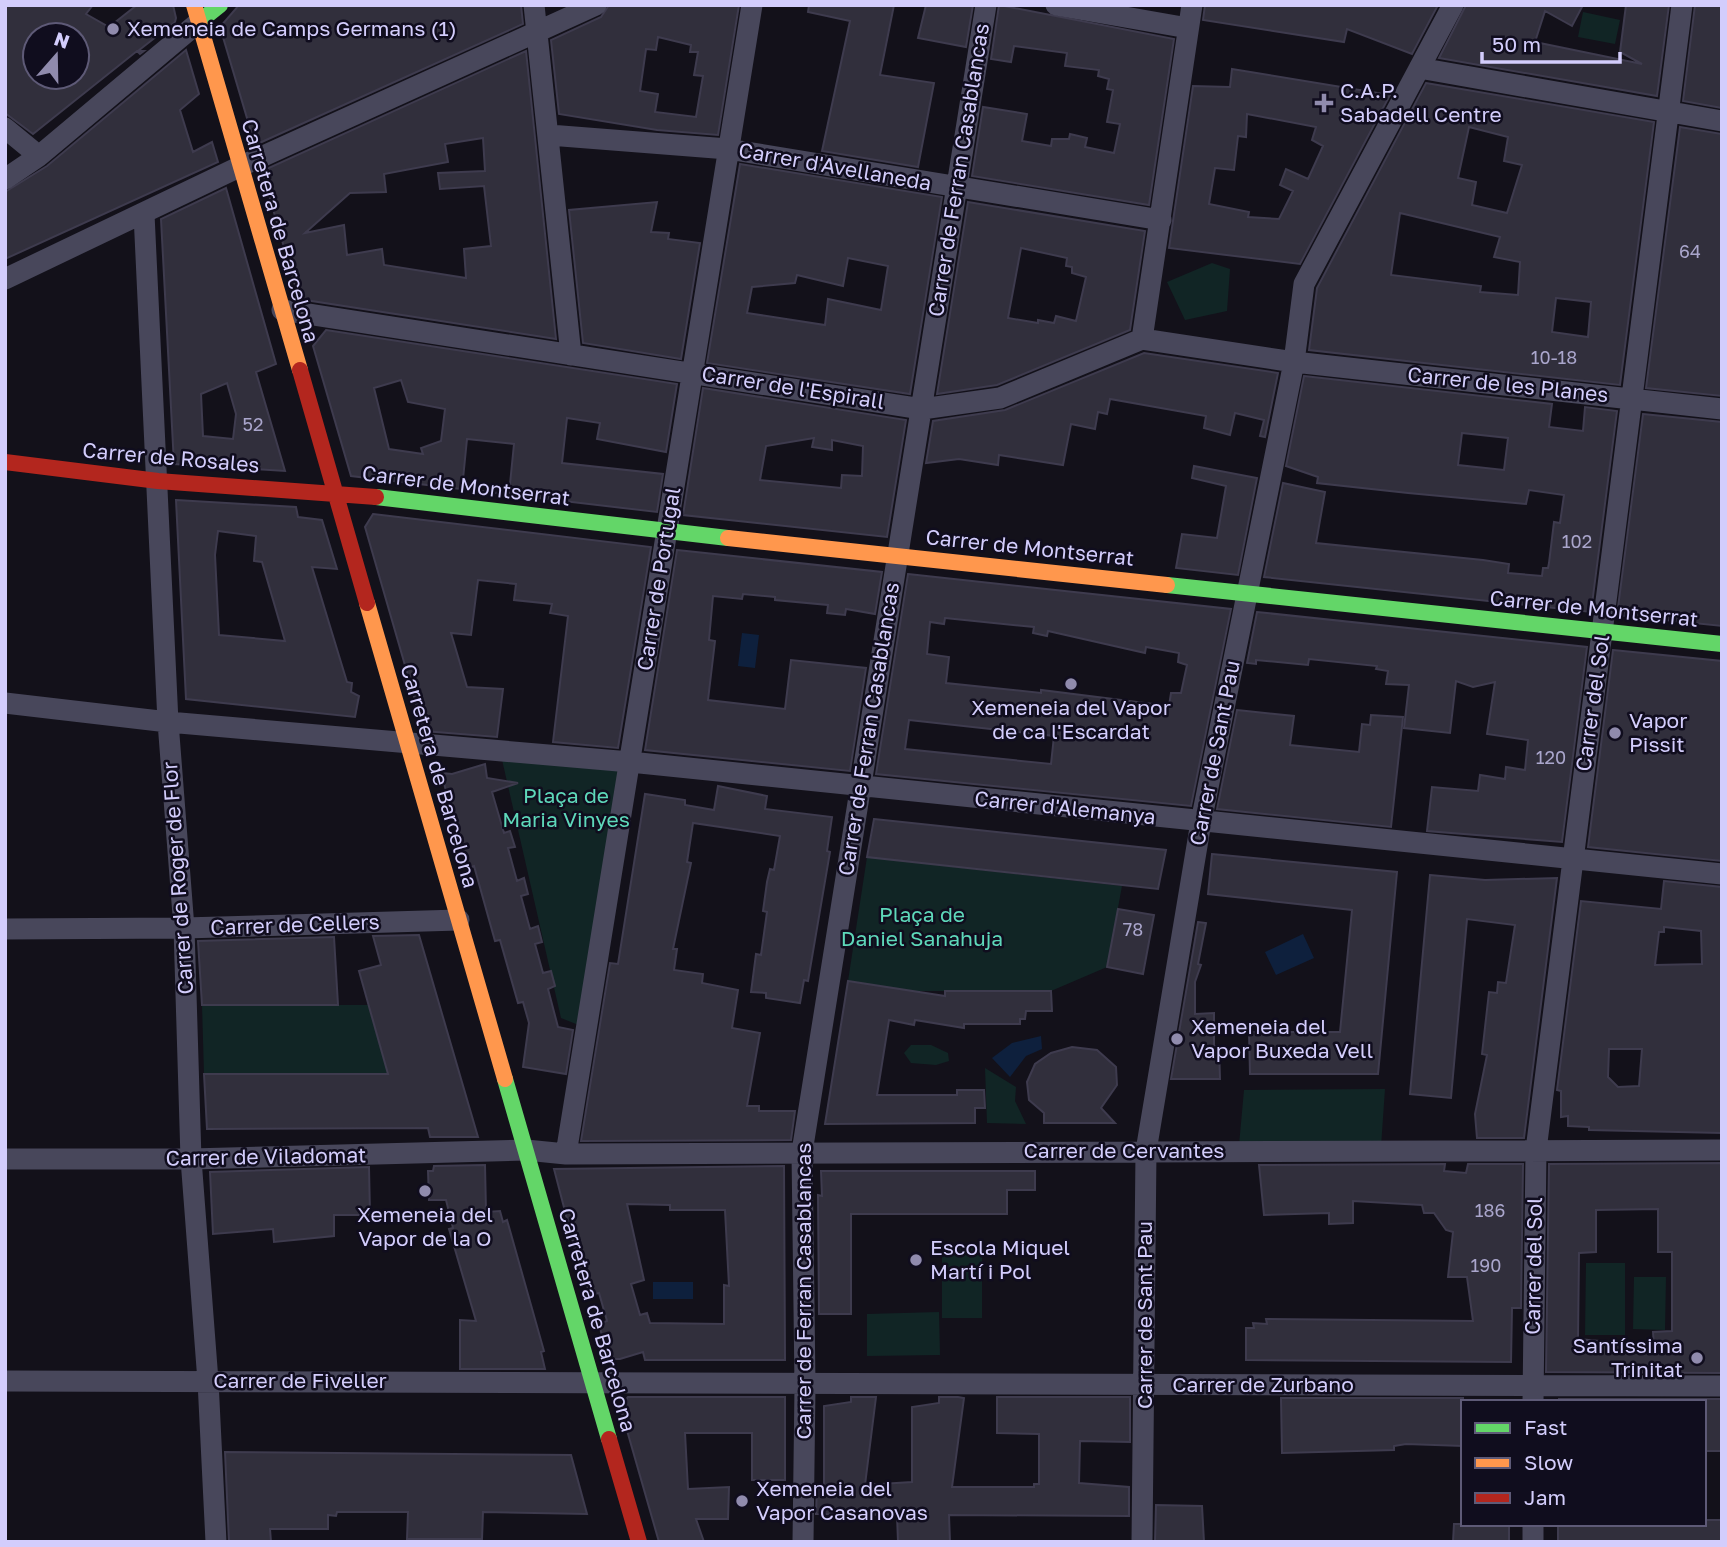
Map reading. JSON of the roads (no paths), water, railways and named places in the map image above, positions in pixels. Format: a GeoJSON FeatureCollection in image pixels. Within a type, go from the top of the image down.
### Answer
{"type":"FeatureCollection","features":[{"type":"Feature","properties":{"kind":"street"},"geometry":{"type":"LineString","coordinates":[[5,179],[39,156],[197,13],[220,5]]}},
{"type":"Feature","properties":{"kind":"street"},"geometry":{"type":"LineString","coordinates":[[534,5],[572,355]]}},
{"type":"Feature","properties":{"kind":"street"},"geometry":{"type":"LineString","coordinates":[[5,279],[239,167],[596,5]]}},
{"type":"Feature","properties":{"kind":"street","name":"Carrer de Portugal"},"geometry":{"type":"LineString","coordinates":[[566,1153],[752,5]]}},
{"type":"Feature","properties":{"kind":"street","name":"Carrer de Ferran Casablancas"},"geometry":{"type":"LineString","coordinates":[[803,1542],[805,1386],[802,1152],[986,5]]}},
{"type":"Feature","properties":{"kind":"street"},"geometry":{"type":"LineString","coordinates":[[1056,5],[1188,27]]}},
{"type":"Feature","properties":{"kind":"street"},"geometry":{"type":"LineString","coordinates":[[1192,5],[1142,339],[1294,362]]}},
{"type":"Feature","properties":{"kind":"street","name":"Carrer de Sant Pau"},"geometry":{"type":"LineString","coordinates":[[1142,1542],[1146,1152],[1201,822],[1294,362],[1304,284],[1454,5]]}},
{"type":"Feature","properties":{"kind":"street","name":"Carrer del Sol"},"geometry":{"type":"LineString","coordinates":[[1533,1394],[1536,1150],[1682,5]]}},
{"type":"Feature","properties":{"kind":"street","name":"Carretera de Barcelona"},"geometry":{"type":"LineString","coordinates":[[197,13],[239,167],[639,1542]]}},
{"type":"Feature","properties":{"kind":"street"},"geometry":{"type":"LineString","coordinates":[[1419,68],[1722,121]]}},
{"type":"Feature","properties":{"kind":"street"},"geometry":{"type":"LineString","coordinates":[[5,128],[39,156]]}},
{"type":"Feature","properties":{"kind":"street","name":"Carrer d'Avellaneda"},"geometry":{"type":"LineString","coordinates":[[549,135],[727,149],[1161,220]]}},
{"type":"Feature","properties":{"kind":"street","name":"Carrer de Roger de Flor"},"geometry":{"type":"LineString","coordinates":[[144,214],[168,722],[184,928],[191,1159],[208,1381],[215,1542]]}},
{"type":"Feature","properties":{"kind":"street","name":"Carrer de l'Espirall"},"geometry":{"type":"LineString","coordinates":[[282,310],[922,409],[1000,398],[1142,339]]}},
{"type":"Feature","properties":{"kind":"street","name":"Carrer de les Planes"},"geometry":{"type":"LineString","coordinates":[[1294,362],[1722,409]]}},
{"type":"Feature","properties":{"kind":"street","name":"Carrer de Rosales"},"geometry":{"type":"LineString","coordinates":[[5,462],[158,481],[334,492]]}},
{"type":"Feature","properties":{"kind":"street","name":"Carrer de Montserrat"},"geometry":{"type":"LineString","coordinates":[[334,492],[666,531],[1722,644]]}},
{"type":"Feature","properties":{"kind":"street","name":"Carrer d'Alemanya"},"geometry":{"type":"LineString","coordinates":[[5,703],[168,722],[630,762],[1722,874]]}},
{"type":"Feature","properties":{"kind":"street","name":"Carrer de Cellers"},"geometry":{"type":"LineString","coordinates":[[5,929],[184,928],[459,920]]}},
{"type":"Feature","properties":{"kind":"street","name":"Carrer de Cervantes"},"geometry":{"type":"LineString","coordinates":[[526,1150],[566,1153],[1722,1150]]}},
{"type":"Feature","properties":{"kind":"street","name":"Carrer de Viladomat"},"geometry":{"type":"LineString","coordinates":[[5,1159],[191,1159],[526,1150]]}},
{"type":"Feature","properties":{"kind":"street","name":"Carrer de Fiveller"},"geometry":{"type":"LineString","coordinates":[[5,1381],[594,1382]]}},
{"type":"Feature","properties":{"kind":"street","name":"Carrer de Zurbano"},"geometry":{"type":"LineString","coordinates":[[594,1382],[805,1386],[1145,1384],[1533,1394],[1722,1386]]}},
{"type":"Feature","properties":{"kind":"water"},"geometry":{"type":"Polygon","coordinates":[[[742,633],[759,635],[755,668],[738,666],[742,633]]]}},
{"type":"Feature","properties":{"kind":"water"},"geometry":{"type":"Polygon","coordinates":[[[1303,934],[1314,958],[1276,975],[1265,952],[1303,934]]]}},
{"type":"Feature","properties":{"kind":"water"},"geometry":{"type":"Polygon","coordinates":[[[1041,1036],[1042,1049],[1026,1056],[1010,1077],[992,1058],[1012,1043],[1041,1036]]]}},
{"type":"Feature","properties":{"kind":"water"},"geometry":{"type":"Polygon","coordinates":[[[653,1282],[693,1282],[693,1299],[653,1299],[653,1282]]]}},
{"type":"Feature","properties":{"kind":"place","name":"Xemeneia de Camps Germans (1)"},"geometry":{"type":"Point","coordinates":[113,29]}},
{"type":"Feature","properties":{"kind":"place","name":"C.A.P. Sabadell Centre"},"geometry":{"type":"Point","coordinates":[1324,103]}},
{"type":"Feature","properties":{"kind":"place","name":"Xemeneia del Vapor de ca l'Escardat"},"geometry":{"type":"Point","coordinates":[1071,684]}},
{"type":"Feature","properties":{"kind":"place","name":"Vapor Pissit"},"geometry":{"type":"Point","coordinates":[1615,733]}},
{"type":"Feature","properties":{"kind":"place","name":"Xemeneia del Vapor Buxeda Vell"},"geometry":{"type":"Point","coordinates":[1177,1039]}},
{"type":"Feature","properties":{"kind":"place","name":"Xemeneia del Vapor de la O"},"geometry":{"type":"Point","coordinates":[425,1191]}},
{"type":"Feature","properties":{"kind":"place","name":"Escola Miquel Martí i Pol"},"geometry":{"type":"Point","coordinates":[916,1260]}},
{"type":"Feature","properties":{"kind":"place","name":"Santíssima Trinitat"},"geometry":{"type":"Point","coordinates":[1697,1358]}},
{"type":"Feature","properties":{"kind":"place","name":"Xemeneia del Vapor Casanovas"},"geometry":{"type":"Point","coordinates":[742,1501]}},
{"type":"Feature","properties":{"kind":"park label","name":"Plaça de Maria Vinyes"},"geometry":{"type":"Point","coordinates":[566,808]}},
{"type":"Feature","properties":{"kind":"park label","name":"Plaça de Daniel Sanahuja"},"geometry":{"type":"Point","coordinates":[922,927]}}]}
